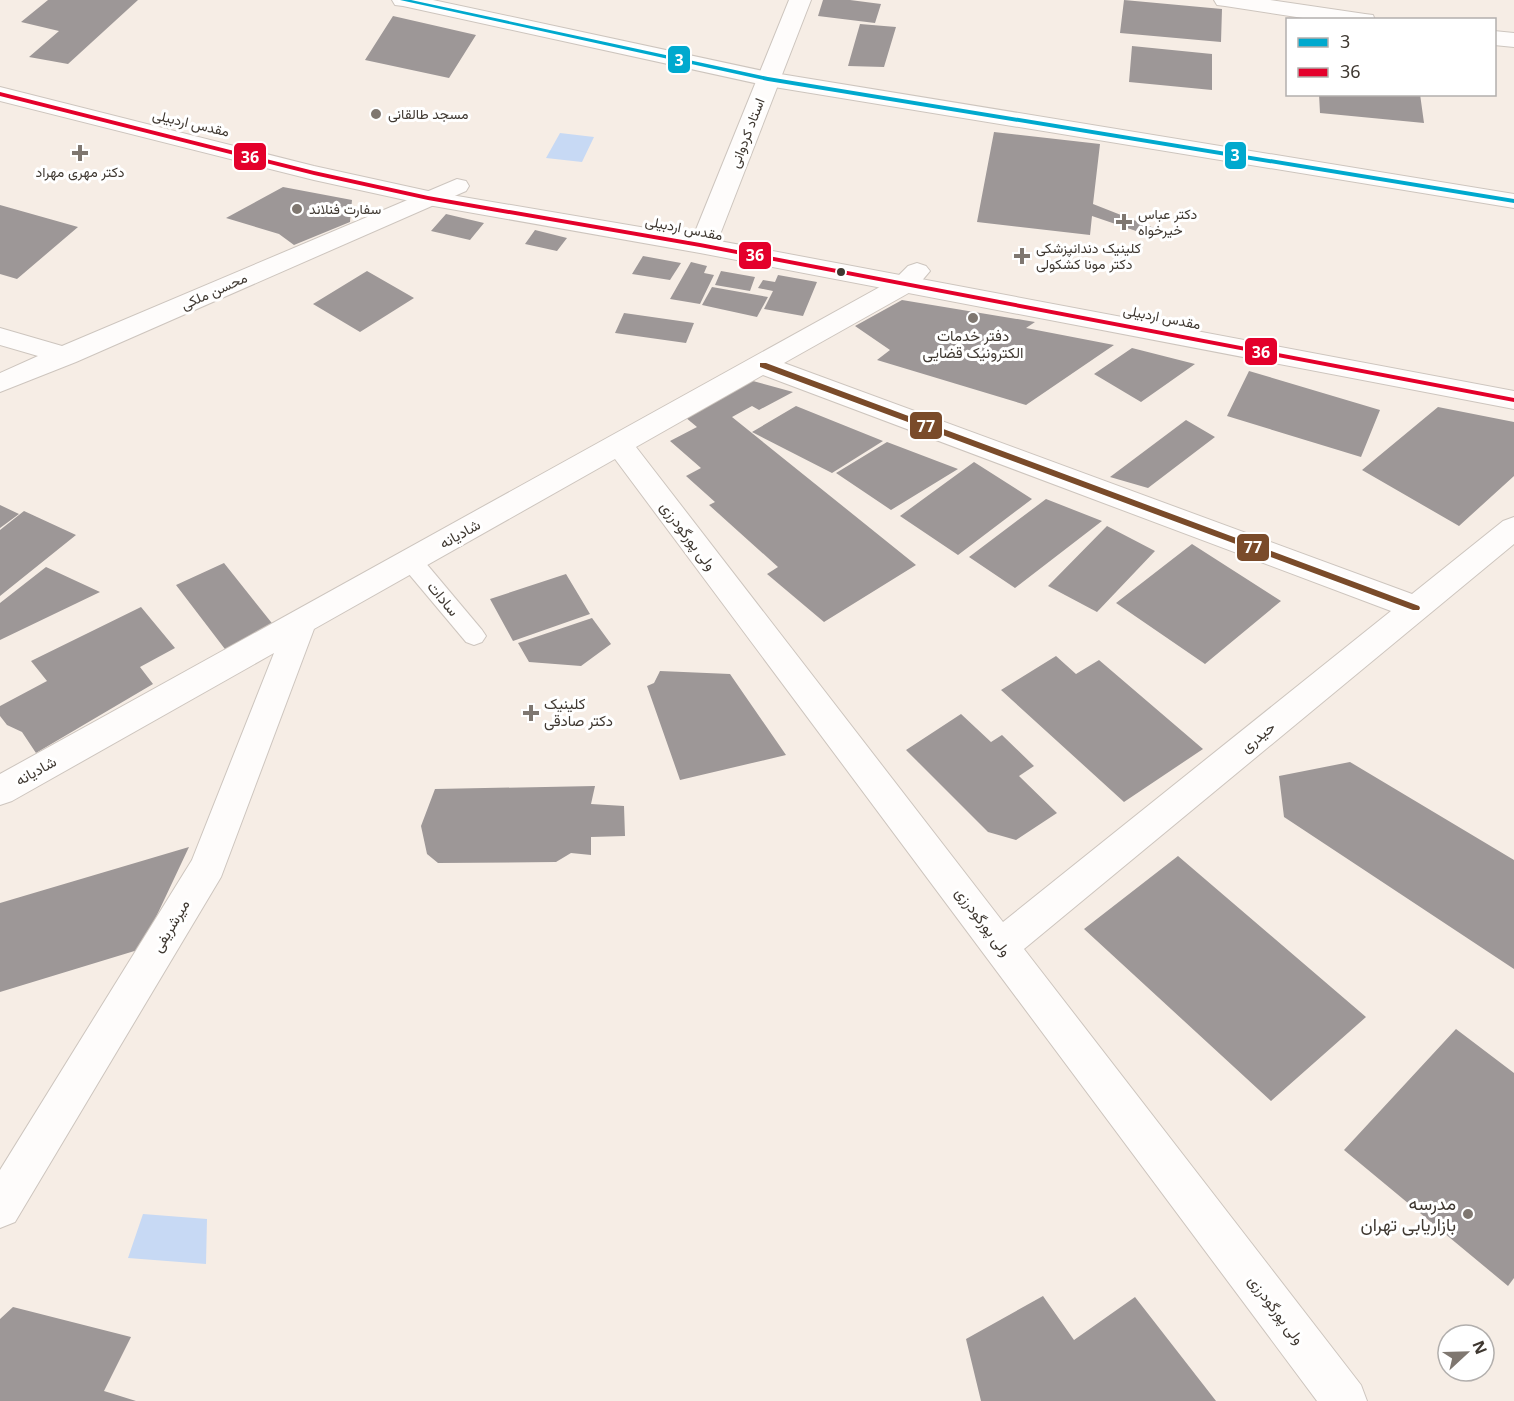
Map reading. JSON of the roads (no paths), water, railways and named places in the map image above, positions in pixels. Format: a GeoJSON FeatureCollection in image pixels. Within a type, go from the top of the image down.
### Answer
{"type":"FeatureCollection","features":[{"type":"Feature","properties":{"kind":"street"},"geometry":{"type":"LineString","coordinates":[[403,0],[768,79],[1514,201]]}},
{"type":"Feature","properties":{"kind":"street","name":"استاد کردوانی"},"geometry":{"type":"LineString","coordinates":[[704,239],[800,0]]}},
{"type":"Feature","properties":{"kind":"street"},"geometry":{"type":"LineString","coordinates":[[1225,0],[1351,18]]}},
{"type":"Feature","properties":{"kind":"street"},"geometry":{"type":"LineString","coordinates":[[1496,38],[1514,40]]}},
{"type":"Feature","properties":{"kind":"street","name":"مقدس اردبیلی"},"geometry":{"type":"LineString","coordinates":[[0,78],[457,186],[704,239],[911,278],[1514,400]]}},
{"type":"Feature","properties":{"kind":"street","name":"مقدس اردبیلی"},"geometry":{"type":"LineString","coordinates":[[0,94],[314,173],[428,198],[704,239]]}},
{"type":"Feature","properties":{"kind":"street","name":"محسن ملکی"},"geometry":{"type":"LineString","coordinates":[[0,383],[457,186]]}},
{"type":"Feature","properties":{"kind":"street","name":"مقدس اردبیلی"},"geometry":{"type":"LineString","coordinates":[[911,278],[1514,382]]}},
{"type":"Feature","properties":{"kind":"street","name":"شادیانه"},"geometry":{"type":"LineString","coordinates":[[0,791],[763,365],[911,278]]}},
{"type":"Feature","properties":{"kind":"street"},"geometry":{"type":"LineString","coordinates":[[0,336],[66,356]]}},
{"type":"Feature","properties":{"kind":"street"},"geometry":{"type":"LineString","coordinates":[[763,365],[1416,608]]}},
{"type":"Feature","properties":{"kind":"street","name":"ولی پورگودرزی"},"geometry":{"type":"LineString","coordinates":[[619,445],[1345,1401]]}},
{"type":"Feature","properties":{"kind":"street","name":"حیدری"},"geometry":{"type":"LineString","coordinates":[[1001,946],[1514,528]]}},
{"type":"Feature","properties":{"kind":"street","name":"میرشریفی"},"geometry":{"type":"LineString","coordinates":[[0,1208],[208,866],[301,623]]}},
{"type":"Feature","properties":{"kind":"lane","name":"سادات"},"geometry":{"type":"LineString","coordinates":[[411,561],[474,636]]}},
{"type":"Feature","properties":{"kind":"water"},"geometry":{"type":"Polygon","coordinates":[[[560,133],[594,137],[582,162],[546,158],[560,133]]]}},
{"type":"Feature","properties":{"kind":"water"},"geometry":{"type":"Polygon","coordinates":[[[143,1214],[207,1219],[206,1264],[128,1258],[143,1214]]]}},
{"type":"Feature","properties":{"kind":"place","name":"مسجد طالقانی"},"geometry":{"type":"Point","coordinates":[376,114]}},
{"type":"Feature","properties":{"kind":"place","name":"دکتر مهری مهراد"},"geometry":{"type":"Point","coordinates":[80,153]}},
{"type":"Feature","properties":{"kind":"place","name":"سفارت فنلاند"},"geometry":{"type":"Point","coordinates":[297,209]}},
{"type":"Feature","properties":{"kind":"place","name":"دکتر عباس خیرخواه"},"geometry":{"type":"Point","coordinates":[1124,222]}},
{"type":"Feature","properties":{"kind":"place","name":"کلینیک دندانپزشکی دکتر مونا کشکولی"},"geometry":{"type":"Point","coordinates":[1022,256]}},
{"type":"Feature","properties":{"kind":"place","name":"دفتر خدمات الکترونیک قضایی"},"geometry":{"type":"Point","coordinates":[973,318]}},
{"type":"Feature","properties":{"kind":"place","name":"کلینیک دکتر صادقی"},"geometry":{"type":"Point","coordinates":[531,713]}},
{"type":"Feature","properties":{"kind":"place","name":"مدرسه بازاریابی تهران"},"geometry":{"type":"Point","coordinates":[1468,1214]}}]}
